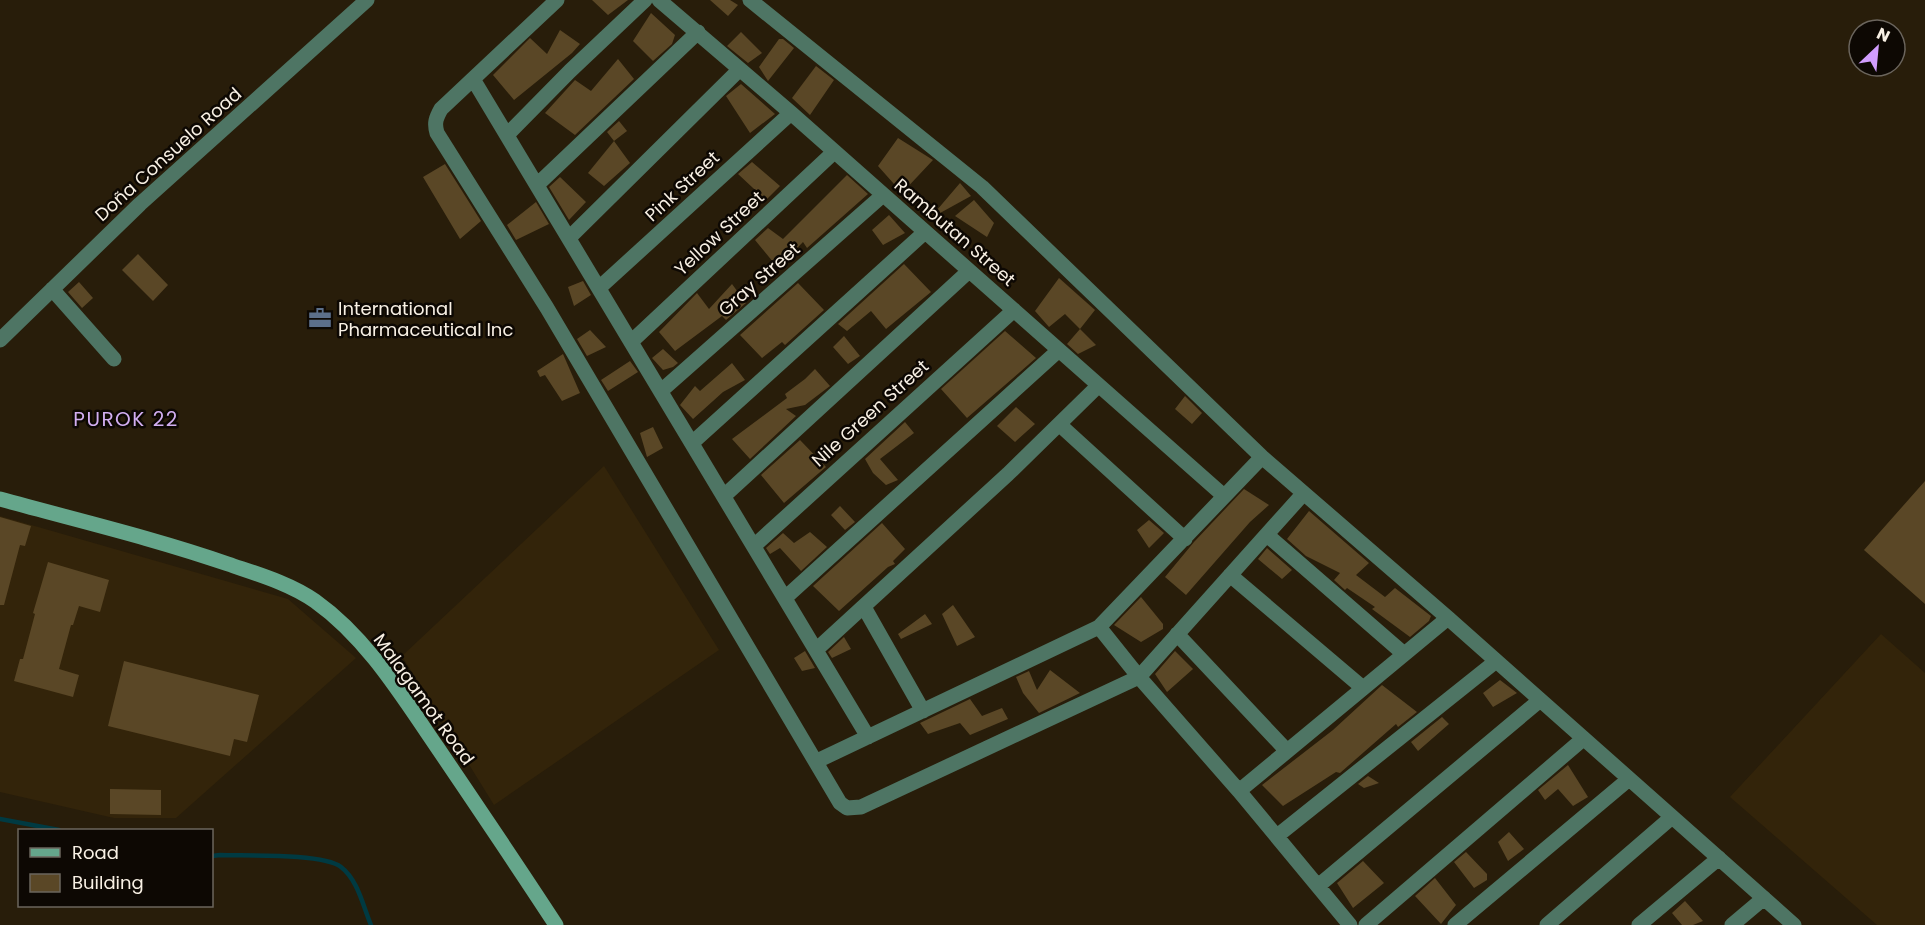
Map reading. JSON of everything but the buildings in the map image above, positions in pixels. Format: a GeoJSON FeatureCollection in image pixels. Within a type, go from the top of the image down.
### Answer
{"type":"FeatureCollection","features":[{"type":"Feature","properties":{"kind":"street","name":"Doña Consuelo Road"},"geometry":{"type":"LineString","coordinates":[[0,340],[140,204],[367,0]]}},
{"type":"Feature","properties":{"kind":"street"},"geometry":{"type":"LineString","coordinates":[[557,0],[441,109],[436,118],[437,133],[547,308],[840,802],[847,808],[855,809],[1139,677],[1304,494]]}},
{"type":"Feature","properties":{"kind":"street"},"geometry":{"type":"LineString","coordinates":[[507,135],[645,0]]}},
{"type":"Feature","properties":{"kind":"street","name":"Rambutan Street"},"geometry":{"type":"LineString","coordinates":[[659,0],[791,113],[1224,496]]}},
{"type":"Feature","properties":{"kind":"street"},"geometry":{"type":"LineString","coordinates":[[750,0],[982,187],[1262,457],[1448,618],[1794,925]]}},
{"type":"Feature","properties":{"kind":"street"},"geometry":{"type":"LineString","coordinates":[[537,185],[698,32]]}},
{"type":"Feature","properties":{"kind":"street"},"geometry":{"type":"LineString","coordinates":[[569,238],[740,70]]}},
{"type":"Feature","properties":{"kind":"street"},"geometry":{"type":"LineString","coordinates":[[473,79],[868,737]]}},
{"type":"Feature","properties":{"kind":"street","name":"Pink Street"},"geometry":{"type":"LineString","coordinates":[[599,288],[791,113]]}},
{"type":"Feature","properties":{"kind":"street","name":"Yellow Street"},"geometry":{"type":"LineString","coordinates":[[631,342],[834,152]]}},
{"type":"Feature","properties":{"kind":"street","name":"Gray Street"},"geometry":{"type":"LineString","coordinates":[[661,391],[883,195]]}},
{"type":"Feature","properties":{"kind":"street"},"geometry":{"type":"LineString","coordinates":[[692,443],[925,232]]}},
{"type":"Feature","properties":{"kind":"street"},"geometry":{"type":"LineString","coordinates":[[724,496],[969,271]]}},
{"type":"Feature","properties":{"kind":"street"},"geometry":{"type":"LineString","coordinates":[[52,290],[114,359]]}},
{"type":"Feature","properties":{"kind":"street","name":"Nile Green Street"},"geometry":{"type":"LineString","coordinates":[[754,546],[1014,310]]}},
{"type":"Feature","properties":{"kind":"street"},"geometry":{"type":"LineString","coordinates":[[785,598],[1059,350]]}},
{"type":"Feature","properties":{"kind":"street"},"geometry":{"type":"LineString","coordinates":[[816,650],[1060,425],[1098,386]]}},
{"type":"Feature","properties":{"kind":"street"},"geometry":{"type":"LineString","coordinates":[[1060,425],[1185,539]]}},
{"type":"Feature","properties":{"kind":"street"},"geometry":{"type":"LineString","coordinates":[[817,761],[1099,627],[1262,457]]}},
{"type":"Feature","properties":{"kind":"street","name":"Malagamot Road"},"geometry":{"type":"LineString","coordinates":[[0,499],[197,553],[291,587],[314,600],[337,619],[381,668],[504,845],[556,925]]}},
{"type":"Feature","properties":{"kind":"street"},"geometry":{"type":"LineString","coordinates":[[1267,535],[1404,654]]}},
{"type":"Feature","properties":{"kind":"street"},"geometry":{"type":"LineString","coordinates":[[1230,575],[1363,688]]}},
{"type":"Feature","properties":{"kind":"street"},"geometry":{"type":"LineString","coordinates":[[864,607],[923,711]]}},
{"type":"Feature","properties":{"kind":"street"},"geometry":{"type":"LineString","coordinates":[[1239,791],[1448,618]]}},
{"type":"Feature","properties":{"kind":"street"},"geometry":{"type":"LineString","coordinates":[[1099,627],[1350,925]]}},
{"type":"Feature","properties":{"kind":"street"},"geometry":{"type":"LineString","coordinates":[[1177,634],[1287,751]]}},
{"type":"Feature","properties":{"kind":"street"},"geometry":{"type":"LineString","coordinates":[[1277,836],[1495,662]]}},
{"type":"Feature","properties":{"kind":"street"},"geometry":{"type":"LineString","coordinates":[[1318,886],[1539,701]]}},
{"type":"Feature","properties":{"kind":"street"},"geometry":{"type":"LineString","coordinates":[[1366,925],[1583,739]]}},
{"type":"Feature","properties":{"kind":"street"},"geometry":{"type":"LineString","coordinates":[[1455,925],[1629,779]]}},
{"type":"Feature","properties":{"kind":"street"},"geometry":{"type":"LineString","coordinates":[[1547,925],[1672,817]]}},
{"type":"Feature","properties":{"kind":"street"},"geometry":{"type":"LineString","coordinates":[[1639,925],[1719,858]]}},
{"type":"Feature","properties":{"kind":"street"},"geometry":{"type":"LineString","coordinates":[[1732,925],[1764,898]]}},
{"type":"Feature","properties":{"kind":"shaded area"},"geometry":{"type":"Polygon","coordinates":[[[604,466],[719,650],[494,805],[402,656],[604,466]]]}},
{"type":"Feature","properties":{"kind":"shaded area"},"geometry":{"type":"Polygon","coordinates":[[[0,516],[288,599],[356,658],[176,818],[114,818],[0,792],[0,516]]]}},
{"type":"Feature","properties":{"kind":"shaded area"},"geometry":{"type":"Polygon","coordinates":[[[1881,634],[1925,673],[1925,925],[1877,925],[1730,797],[1881,634]]]}},
{"type":"Feature","properties":{"kind":"waterway"},"geometry":{"type":"LineString","coordinates":[[0,819],[54,829]]}},
{"type":"Feature","properties":{"kind":"waterway"},"geometry":{"type":"LineString","coordinates":[[213,856],[302,857],[332,863],[341,867],[352,879],[371,925]]}},
{"type":"Feature","properties":{"kind":"place","name":"International Pharmaceutical Inc"},"geometry":{"type":"Point","coordinates":[320,318]}},
{"type":"Feature","properties":{"kind":"district","name":"PUROK 22"},"geometry":{"type":"Point","coordinates":[126,419]}}]}
